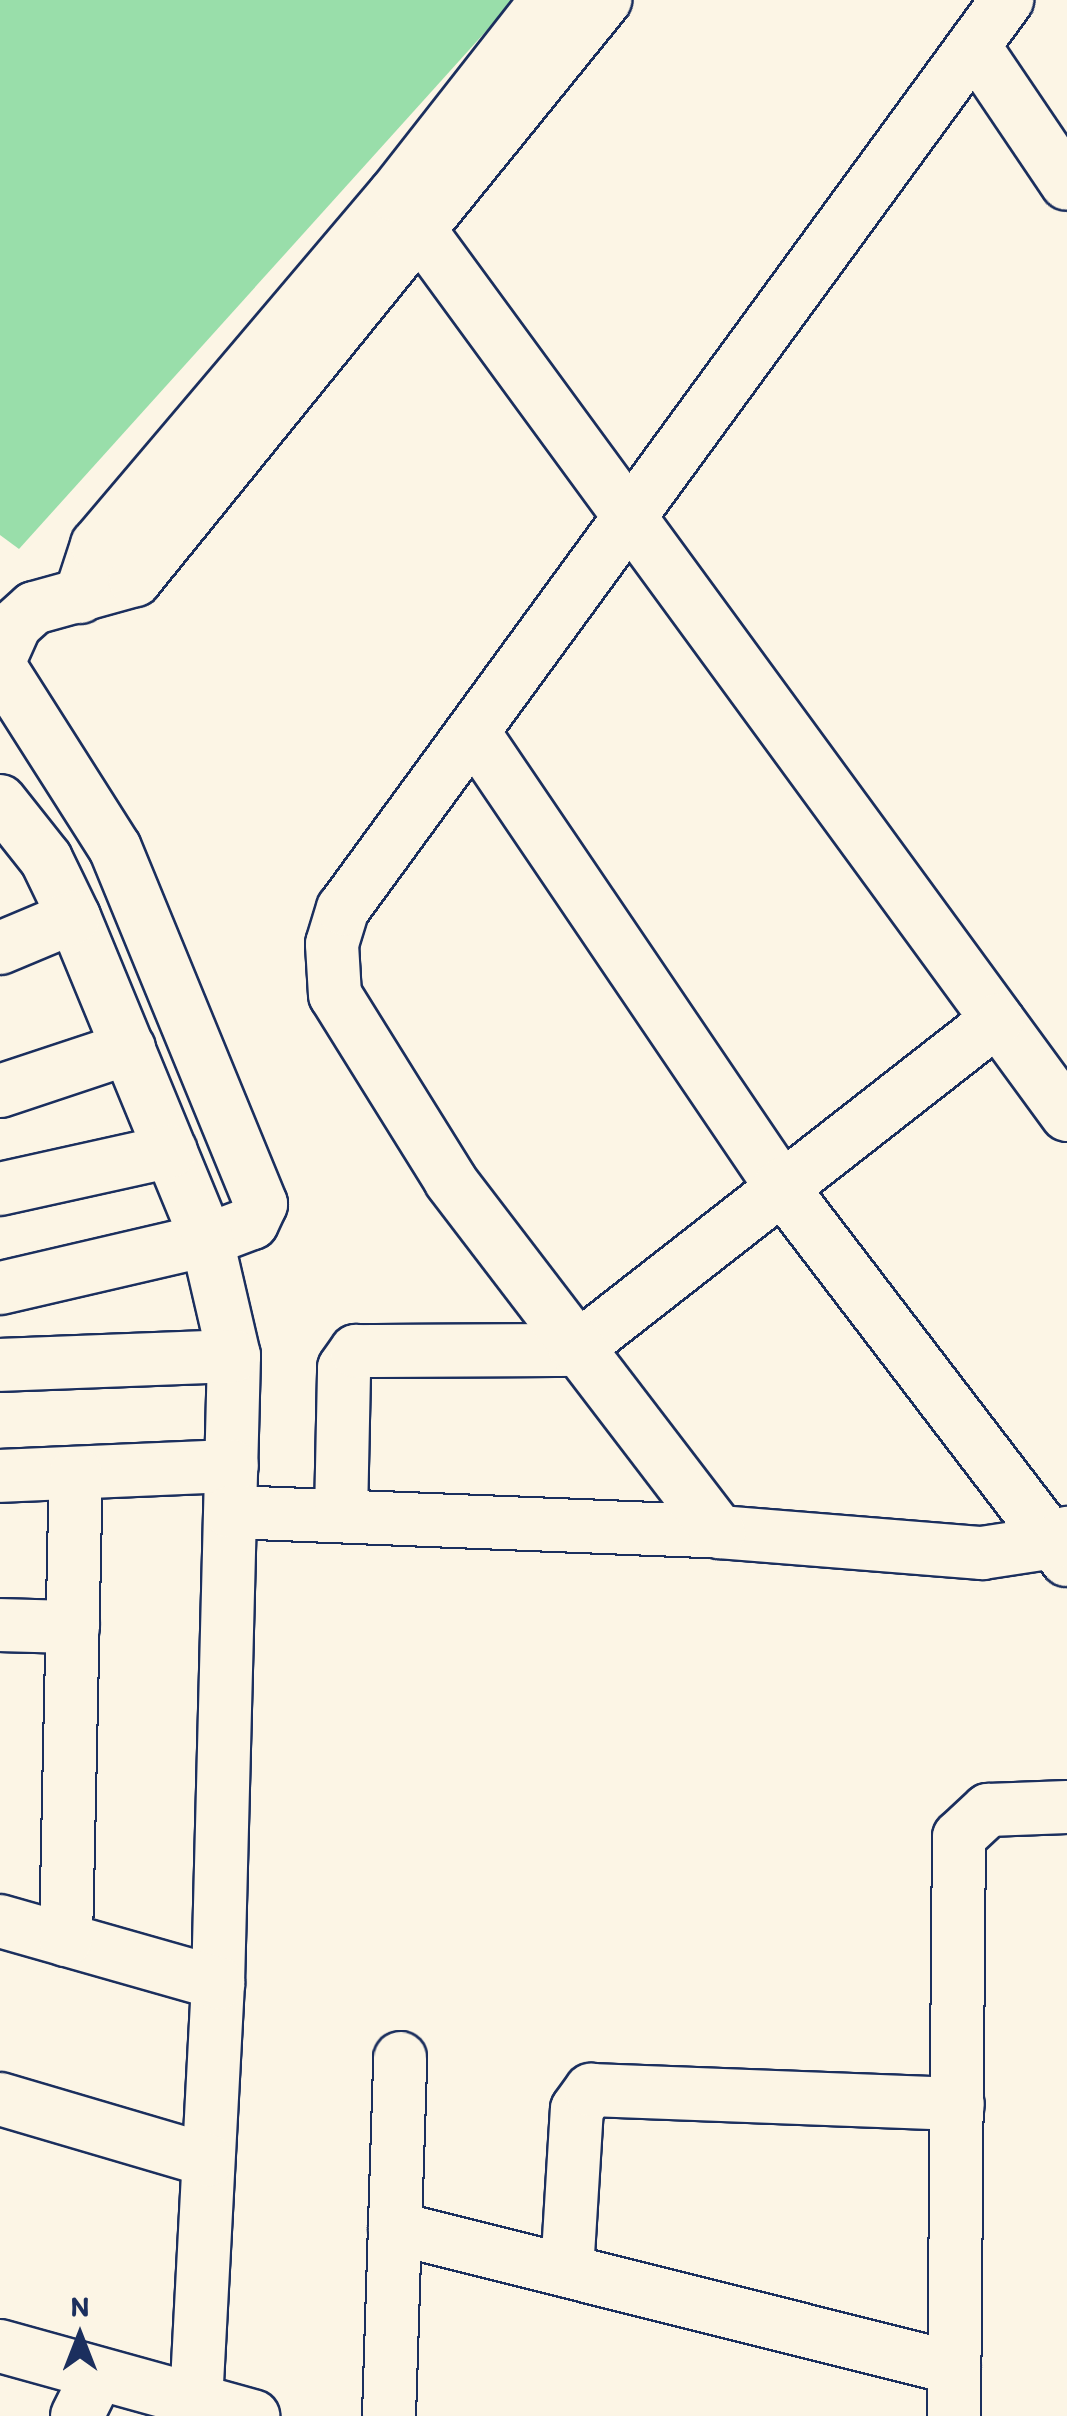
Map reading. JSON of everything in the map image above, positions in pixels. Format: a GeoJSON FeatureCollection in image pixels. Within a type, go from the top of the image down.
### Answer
{"type":"FeatureCollection","features":[{"type":"Feature","properties":{"kind":"street"},"geometry":{"type":"LineString","coordinates":[[407,214],[547,0]]}},
{"type":"Feature","properties":{"kind":"street"},"geometry":{"type":"LineString","coordinates":[[0,659],[23,614],[80,597],[97,545],[605,0]]}},
{"type":"Feature","properties":{"kind":"street"},"geometry":{"type":"LineString","coordinates":[[718,1532],[575,1350],[451,1181],[335,995],[329,970],[343,909],[1007,0]]}},
{"type":"Feature","properties":{"kind":"street"},"geometry":{"type":"LineString","coordinates":[[974,46],[1067,184]]}},
{"type":"Feature","properties":{"kind":"street"},"geometry":{"type":"LineString","coordinates":[[407,214],[1067,1114]]}},
{"type":"Feature","properties":{"kind":"street"},"geometry":{"type":"LineString","coordinates":[[0,667],[115,848],[259,1192],[257,1219],[208,1240],[0,1288]]}},
{"type":"Feature","properties":{"kind":"street"},"geometry":{"type":"LineString","coordinates":[[474,733],[780,1186],[1063,1545]]}},
{"type":"Feature","properties":{"kind":"street"},"geometry":{"type":"LineString","coordinates":[[0,801],[46,859],[129,1048],[208,1240],[234,1356],[218,1983],[196,2401]]}},
{"type":"Feature","properties":{"kind":"street"},"geometry":{"type":"LineString","coordinates":[[0,948],[74,918]]}},
{"type":"Feature","properties":{"kind":"street"},"geometry":{"type":"LineString","coordinates":[[342,1516],[344,1368],[356,1351],[575,1350],[997,1020]]}},
{"type":"Feature","properties":{"kind":"street"},"geometry":{"type":"LineString","coordinates":[[0,1091],[129,1048]]}},
{"type":"Feature","properties":{"kind":"street"},"geometry":{"type":"LineString","coordinates":[[0,1189],[171,1151]]}},
{"type":"Feature","properties":{"kind":"street"},"geometry":{"type":"LineString","coordinates":[[0,1365],[234,1356]]}},
{"type":"Feature","properties":{"kind":"street"},"geometry":{"type":"LineString","coordinates":[[0,1476],[76,1473],[232,1489],[342,1516],[718,1532],[982,1554],[1063,1545]]}},
{"type":"Feature","properties":{"kind":"street"},"geometry":{"type":"LineString","coordinates":[[66,1940],[76,1473]]}},
{"type":"Feature","properties":{"kind":"street"},"geometry":{"type":"LineString","coordinates":[[0,1625],[73,1627]]}},
{"type":"Feature","properties":{"kind":"street"},"geometry":{"type":"LineString","coordinates":[[395,2228],[567,2271],[954,2392],[959,1837],[988,1810],[1067,1807]]}},
{"type":"Feature","properties":{"kind":"street"},"geometry":{"type":"LineString","coordinates":[[0,1921],[218,1983]]}},
{"type":"Feature","properties":{"kind":"street"},"geometry":{"type":"LineString","coordinates":[[389,2416],[400,2058]]}},
{"type":"Feature","properties":{"kind":"street"},"geometry":{"type":"LineString","coordinates":[[567,2271],[577,2109],[592,2090],[958,2104]]}},
{"type":"Feature","properties":{"kind":"street"},"geometry":{"type":"LineString","coordinates":[[0,2098],[207,2160]]}},
{"type":"Feature","properties":{"kind":"street"},"geometry":{"type":"LineString","coordinates":[[0,2346],[87,2396],[196,2401],[253,2416]]}},
{"type":"Feature","properties":{"kind":"green space"},"geometry":{"type":"Polygon","coordinates":[[[0,0],[514,0],[19,549],[0,535],[0,0]]]}}]}
